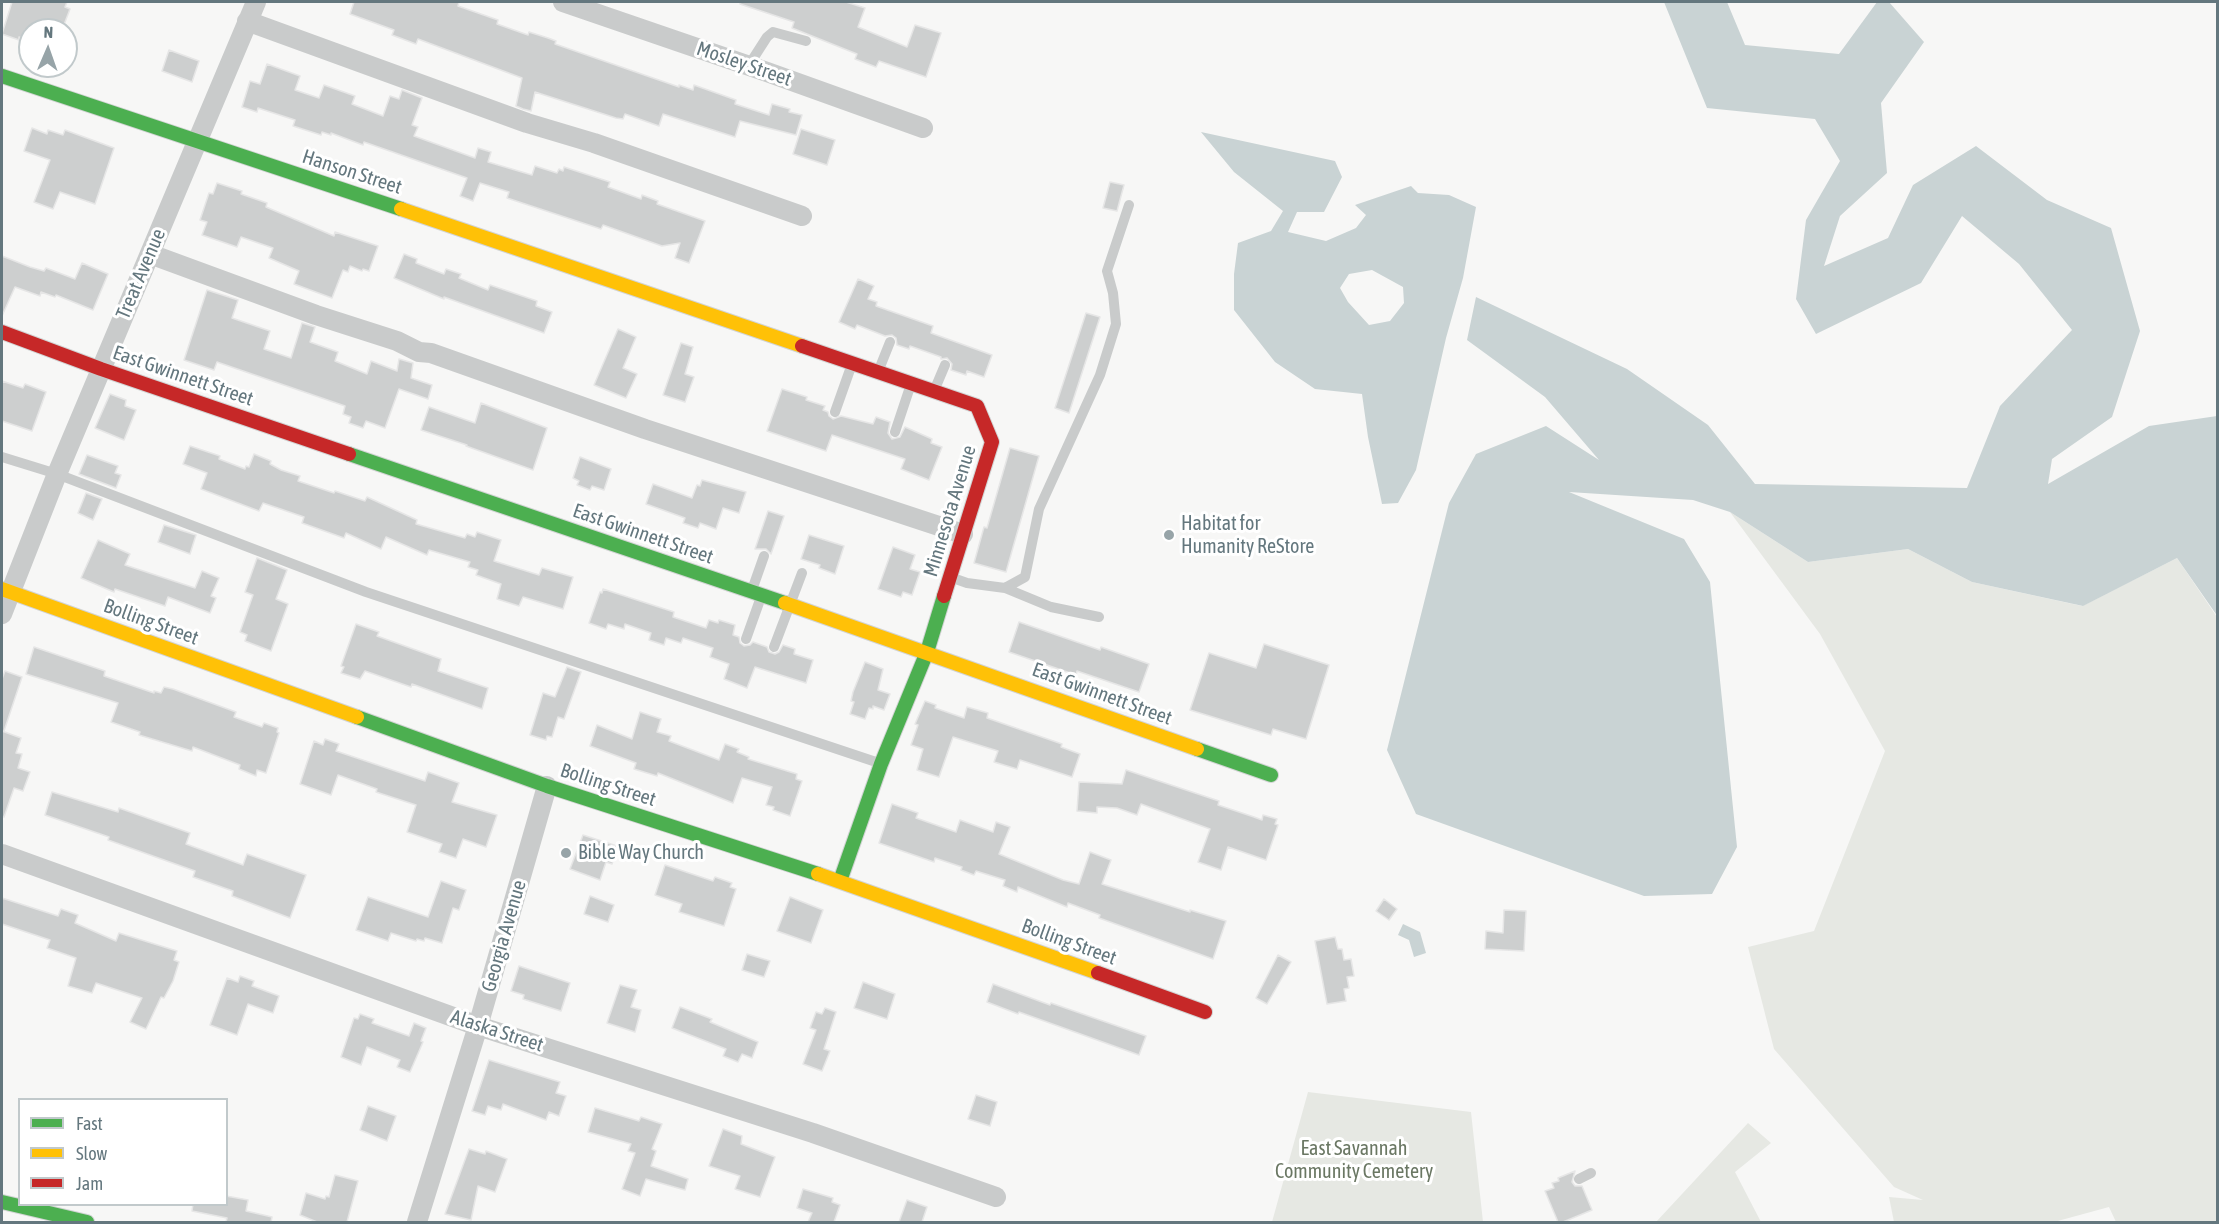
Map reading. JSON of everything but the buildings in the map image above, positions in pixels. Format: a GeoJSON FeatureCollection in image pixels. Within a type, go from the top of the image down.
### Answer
{"type":"FeatureCollection","features":[{"type":"Feature","properties":{"kind":"street","name":"Treat Avenue"},"geometry":{"type":"LineString","coordinates":[[2,614],[5,590],[57,474],[256,2]]}},
{"type":"Feature","properties":{"kind":"street","name":"Mosley Street"},"geometry":{"type":"LineString","coordinates":[[563,2],[749,65],[923,128]]}},
{"type":"Feature","properties":{"kind":"street"},"geometry":{"type":"LineString","coordinates":[[247,21],[527,123],[594,142],[802,216]]}},
{"type":"Feature","properties":{"kind":"street","name":"Hanson Street"},"geometry":{"type":"LineString","coordinates":[[2,76],[689,308]]}},
{"type":"Feature","properties":{"kind":"street"},"geometry":{"type":"LineString","coordinates":[[150,254],[316,315],[397,340],[419,352],[431,353],[645,429],[963,534]]}},
{"type":"Feature","properties":{"kind":"street","name":"Minnesota Avenue"},"geometry":{"type":"LineString","coordinates":[[689,308],[977,406],[992,442],[927,652],[881,764],[840,881]]}},
{"type":"Feature","properties":{"kind":"street","name":"East Gwinnett Street"},"geometry":{"type":"LineString","coordinates":[[2,332],[101,369],[927,652],[1271,775]]}},
{"type":"Feature","properties":{"kind":"street","name":"Bolling Street"},"geometry":{"type":"LineString","coordinates":[[5,590],[547,786],[840,881],[1205,1012]]}},
{"type":"Feature","properties":{"kind":"street","name":"Georgia Avenue"},"geometry":{"type":"LineString","coordinates":[[417,1222],[478,1026],[547,786]]}},
{"type":"Feature","properties":{"kind":"street","name":"Alaska Street"},"geometry":{"type":"LineString","coordinates":[[2,854],[478,1026],[813,1133],[996,1197]]}},
{"type":"Feature","properties":{"kind":"street"},"geometry":{"type":"LineString","coordinates":[[2,1202],[18,1206]]}},
{"type":"Feature","properties":{"kind":"street"},"geometry":{"type":"LineString","coordinates":[[19,1206],[87,1222]]}},
{"type":"Feature","properties":{"kind":"lane"},"geometry":{"type":"LineString","coordinates":[[749,65],[767,37],[773,33],[806,41]]}},
{"type":"Feature","properties":{"kind":"lane"},"geometry":{"type":"LineString","coordinates":[[1005,588],[1025,577],[1039,509],[1100,375],[1116,324],[1113,293],[1107,271],[1129,205]]}},
{"type":"Feature","properties":{"kind":"lane"},"geometry":{"type":"LineString","coordinates":[[878,373],[890,342]]}},
{"type":"Feature","properties":{"kind":"lane"},"geometry":{"type":"LineString","coordinates":[[835,412],[852,364]]}},
{"type":"Feature","properties":{"kind":"lane"},"geometry":{"type":"LineString","coordinates":[[933,392],[945,365]]}},
{"type":"Feature","properties":{"kind":"lane"},"geometry":{"type":"LineString","coordinates":[[895,432],[911,384]]}},
{"type":"Feature","properties":{"kind":"lane"},"geometry":{"type":"LineString","coordinates":[[2,457],[57,474],[366,592],[881,764]]}},
{"type":"Feature","properties":{"kind":"lane"},"geometry":{"type":"LineString","coordinates":[[746,639],[764,556]]}},
{"type":"Feature","properties":{"kind":"lane"},"geometry":{"type":"LineString","coordinates":[[774,647],[788,604],[802,573]]}},
{"type":"Feature","properties":{"kind":"lane"},"geometry":{"type":"LineString","coordinates":[[950,577],[967,583],[1005,588],[1051,607],[1099,617]]}},
{"type":"Feature","properties":{"kind":"lane"},"geometry":{"type":"LineString","coordinates":[[1579,1179],[1591,1173]]}},
{"type":"Feature","properties":{"kind":"green space"},"geometry":{"type":"Polygon","coordinates":[[[1730,512],[1808,562],[1908,549],[1972,582],[2082,606],[2177,558],[2217,617],[2217,1222],[2116,1222],[2109,1207],[2054,1222],[1894,1222],[1889,1197],[1923,1200],[1894,1187],[1774,1049],[1748,947],[1814,931],[1885,751],[1820,634],[1730,512]]]}},
{"type":"Feature","properties":{"kind":"green space","name":"East Savannah Community Cemetery"},"geometry":{"type":"Polygon","coordinates":[[[1308,1092],[1471,1112],[1483,1222],[1272,1222],[1308,1092]]]}},
{"type":"Feature","properties":{"kind":"green space"},"geometry":{"type":"Polygon","coordinates":[[[1748,1123],[1771,1143],[1735,1172],[1761,1222],[1656,1222],[1748,1123]]]}},
{"type":"Feature","properties":{"kind":"shaded area"},"geometry":{"type":"Polygon","coordinates":[[[1664,2],[1727,2],[1745,45],[1839,54],[1877,2],[1889,2],[1924,42],[1881,103],[1887,173],[1840,216],[1824,266],[1888,238],[1913,185],[1976,146],[2047,200],[2111,228],[2140,331],[2112,417],[2052,459],[2048,484],[2149,426],[2217,416],[2218,617],[2177,558],[2083,606],[1972,582],[1908,549],[1808,562],[1730,512],[1693,500],[1569,492],[1684,539],[1710,582],[1737,847],[1712,894],[1644,896],[1416,814],[1387,750],[1449,503],[1476,454],[1546,426],[1599,460],[1545,397],[1467,340],[1476,297],[1627,369],[1708,425],[1755,484],[1967,488],[2000,406],[2072,330],[2019,264],[1962,216],[1921,283],[1816,334],[1796,299],[1806,220],[1840,161],[1815,119],[1707,108],[1664,2]]]}},
{"type":"Feature","properties":{"kind":"shaded area"},"geometry":{"type":"Polygon","coordinates":[[[1201,132],[1335,161],[1342,177],[1324,212],[1297,212],[1288,232],[1326,241],[1356,228],[1366,215],[1355,205],[1411,186],[1418,193],[1449,195],[1476,207],[1463,278],[1446,338],[1416,470],[1398,503],[1382,504],[1362,394],[1315,389],[1275,362],[1234,310],[1234,274],[1238,243],[1271,231],[1283,211],[1234,172],[1201,132]],[[1372,270],[1349,274],[1340,288],[1348,302],[1369,325],[1390,321],[1404,303],[1403,287],[1372,270]]]}},
{"type":"Feature","properties":{"kind":"shaded area"},"geometry":{"type":"Polygon","coordinates":[[[1403,924],[1420,932],[1426,953],[1414,957],[1409,940],[1398,935],[1403,924]]]}},
{"type":"Feature","properties":{"kind":"traffic: fast"},"geometry":{"type":"LineString","coordinates":[[2,76],[401,209]]}},
{"type":"Feature","properties":{"kind":"traffic: fast"},"geometry":{"type":"LineString","coordinates":[[349,454],[785,603]]}},
{"type":"Feature","properties":{"kind":"traffic: fast"},"geometry":{"type":"LineString","coordinates":[[840,881],[881,764],[927,652],[944,596]]}},
{"type":"Feature","properties":{"kind":"traffic: fast"},"geometry":{"type":"LineString","coordinates":[[357,717],[547,786],[818,874]]}},
{"type":"Feature","properties":{"kind":"traffic: fast"},"geometry":{"type":"LineString","coordinates":[[1197,749],[1271,775]]}},
{"type":"Feature","properties":{"kind":"traffic: fast"},"geometry":{"type":"LineString","coordinates":[[2,1202],[18,1206]]}},
{"type":"Feature","properties":{"kind":"traffic: fast"},"geometry":{"type":"LineString","coordinates":[[19,1206],[87,1222]]}},
{"type":"Feature","properties":{"kind":"traffic: slow"},"geometry":{"type":"LineString","coordinates":[[401,209],[802,346]]}},
{"type":"Feature","properties":{"kind":"traffic: slow"},"geometry":{"type":"LineString","coordinates":[[2,589],[357,717]]}},
{"type":"Feature","properties":{"kind":"traffic: slow"},"geometry":{"type":"LineString","coordinates":[[785,603],[1197,749]]}},
{"type":"Feature","properties":{"kind":"traffic: slow"},"geometry":{"type":"LineString","coordinates":[[818,874],[1098,973]]}},
{"type":"Feature","properties":{"kind":"traffic: jam"},"geometry":{"type":"LineString","coordinates":[[2,332],[101,369],[349,454]]}},
{"type":"Feature","properties":{"kind":"traffic: jam"},"geometry":{"type":"LineString","coordinates":[[802,346],[977,406],[992,442],[944,596]]}},
{"type":"Feature","properties":{"kind":"traffic: jam"},"geometry":{"type":"LineString","coordinates":[[1098,973],[1205,1012]]}},
{"type":"Feature","properties":{"kind":"place","name":"Habitat for Humanity ReStore"},"geometry":{"type":"Point","coordinates":[1169,535]}},
{"type":"Feature","properties":{"kind":"place","name":"Bible Way Church"},"geometry":{"type":"Point","coordinates":[566,853]}}]}
